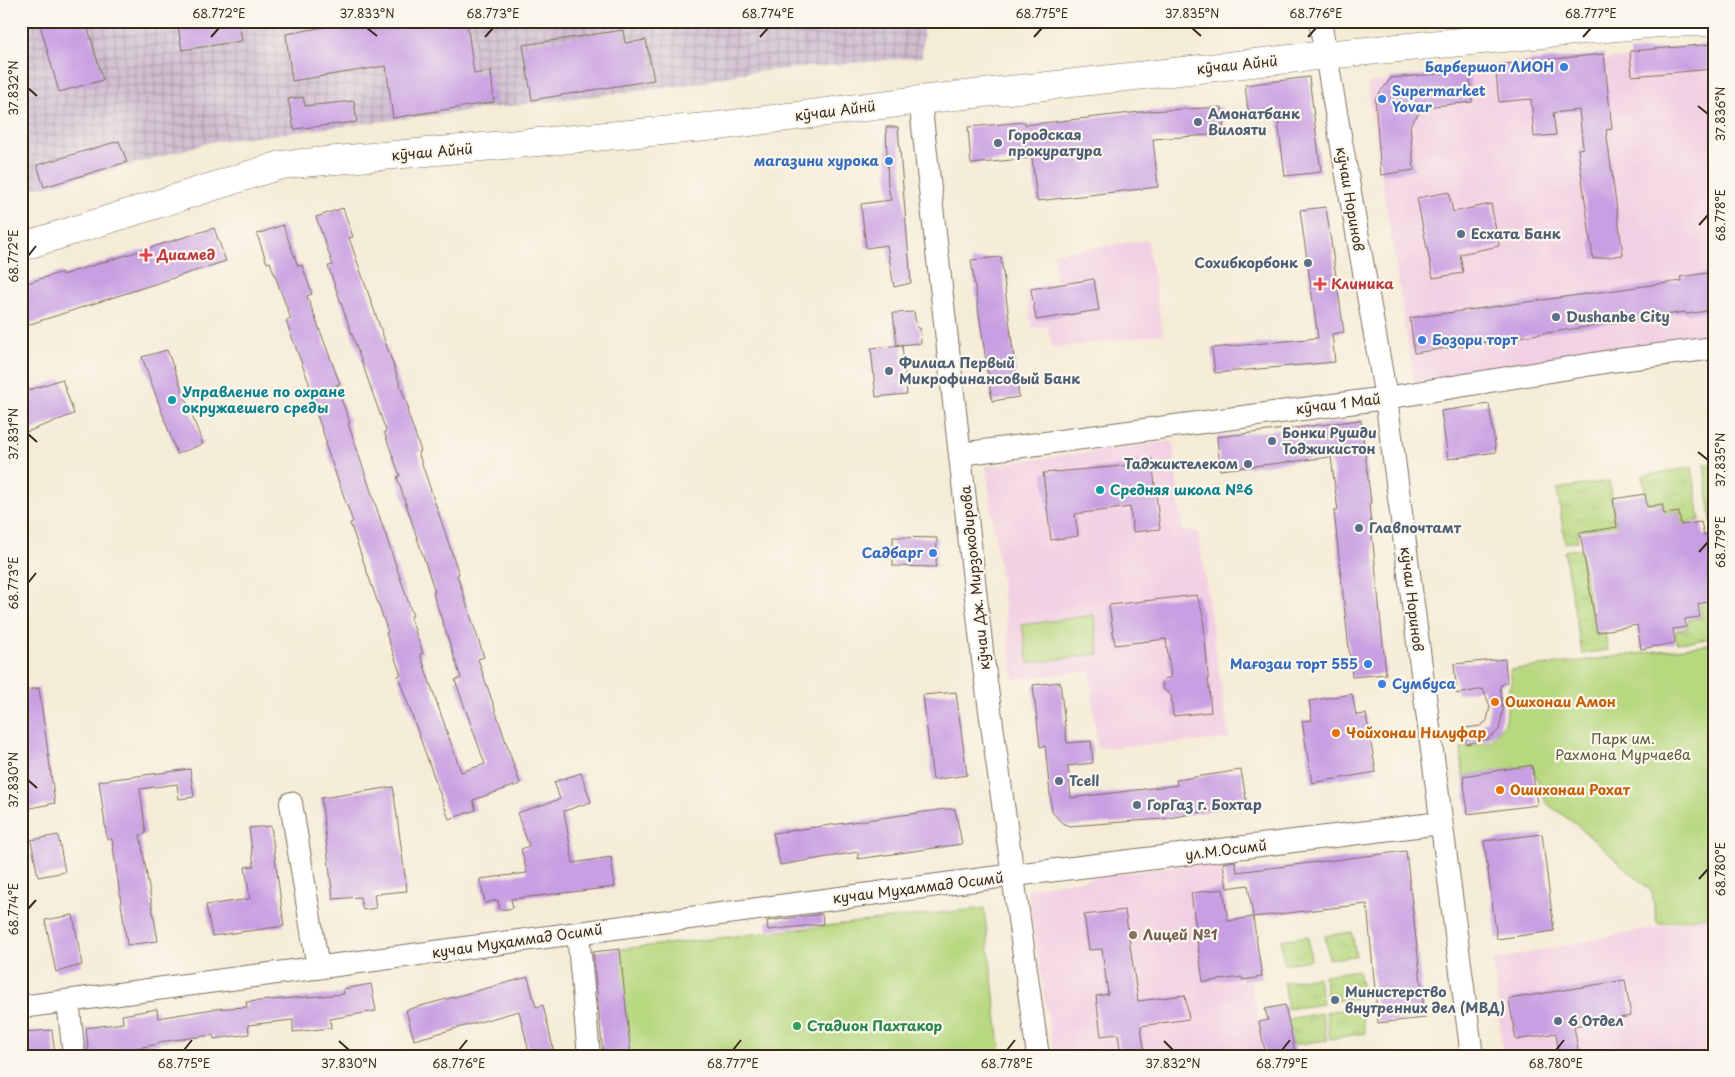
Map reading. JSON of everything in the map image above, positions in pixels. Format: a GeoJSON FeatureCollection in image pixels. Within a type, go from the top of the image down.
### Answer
{"type":"FeatureCollection","features":[{"type":"Feature","properties":{"kind":"main road","name":"кӯчаи Айнӣ"},"geometry":{"type":"LineString","coordinates":[[21,247],[281,165],[718,126],[920,100],[1325,55],[1661,22],[1714,22]]}},
{"type":"Feature","properties":{"kind":"street","name":"кӯчаи Норинов"},"geometry":{"type":"LineString","coordinates":[[1320,21],[1386,398],[1472,1056]]}},
{"type":"Feature","properties":{"kind":"street","name":"кӯчаи Дж. Мирзокодирова"},"geometry":{"type":"LineString","coordinates":[[920,100],[983,660],[1038,1056]]}},
{"type":"Feature","properties":{"kind":"street","name":"кӯчаи 1 Май"},"geometry":{"type":"LineString","coordinates":[[961,454],[1386,398],[1611,361],[1714,348]]}},
{"type":"Feature","properties":{"kind":"street"},"geometry":{"type":"LineString","coordinates":[[291,803],[318,968]]}},
{"type":"Feature","properties":{"kind":"street","name":"ул.М.Осимй"},"geometry":{"type":"LineString","coordinates":[[1012,877],[1441,822]]}},
{"type":"Feature","properties":{"kind":"street","name":"кучаи Муҳаммад Осимй"},"geometry":{"type":"LineString","coordinates":[[21,1007],[1012,877]]}},
{"type":"Feature","properties":{"kind":"street"},"geometry":{"type":"LineString","coordinates":[[578,933],[589,1056]]}},
{"type":"Feature","properties":{"kind":"street"},"geometry":{"type":"LineString","coordinates":[[68,1001],[74,1056]]}},
{"type":"Feature","properties":{"kind":"shaded area"},"geometry":{"type":"Polygon","coordinates":[[[21,21],[924,21],[922,57],[741,73],[700,83],[211,142],[123,167],[21,191],[21,21]]]}},
{"type":"Feature","properties":{"kind":"shaded area"},"geometry":{"type":"Polygon","coordinates":[[[1714,49],[1714,339],[1414,383],[1367,83],[1714,49]]]}},
{"type":"Feature","properties":{"kind":"shaded area"},"geometry":{"type":"Polygon","coordinates":[[[1147,240],[1163,334],[1052,348],[1048,326],[1032,328],[1025,290],[1056,282],[1054,253],[1147,240]]]}},
{"type":"Feature","properties":{"kind":"shaded area"},"geometry":{"type":"Polygon","coordinates":[[[1173,441],[1182,531],[1198,531],[1229,739],[1097,748],[1090,671],[1014,679],[986,466],[1173,441]]]}},
{"type":"Feature","properties":{"kind":"shaded area","name":"Лицей №1"},"geometry":{"type":"Polygon","coordinates":[[[1220,859],[1238,982],[1251,982],[1265,1056],[1054,1056],[1027,888],[1220,859]]]}},
{"type":"Feature","properties":{"kind":"shaded area"},"geometry":{"type":"Polygon","coordinates":[[[1714,915],[1714,1056],[1503,1056],[1493,960],[1714,915]]]}},
{"type":"Feature","properties":{"kind":"green space"},"geometry":{"type":"Polygon","coordinates":[[[1714,463],[1714,527],[1712,527],[1704,464],[1714,463]]]}},
{"type":"Feature","properties":{"kind":"green space"},"geometry":{"type":"Polygon","coordinates":[[[1692,467],[1700,520],[1682,524],[1679,511],[1664,513],[1662,502],[1649,504],[1642,476],[1692,467]]]}},
{"type":"Feature","properties":{"kind":"green space"},"geometry":{"type":"Polygon","coordinates":[[[1609,481],[1616,525],[1577,531],[1578,541],[1565,543],[1557,489],[1609,481]]]}},
{"type":"Feature","properties":{"kind":"green space"},"geometry":{"type":"Polygon","coordinates":[[[1580,548],[1595,635],[1605,634],[1608,650],[1582,654],[1564,551],[1580,548]]]}},
{"type":"Feature","properties":{"kind":"green space"},"geometry":{"type":"Polygon","coordinates":[[[1714,587],[1714,638],[1677,643],[1675,631],[1687,628],[1687,621],[1702,617],[1700,605],[1713,603],[1710,588],[1714,587]]]}},
{"type":"Feature","properties":{"kind":"green space"},"geometry":{"type":"Polygon","coordinates":[[[1094,615],[1099,654],[1028,663],[1022,625],[1094,615]]]}},
{"type":"Feature","properties":{"kind":"green space","name":"Парк им. Рахмона Мурчаева"},"geometry":{"type":"Polygon","coordinates":[[[1714,644],[1714,915],[1657,924],[1652,892],[1578,826],[1546,803],[1532,765],[1463,776],[1461,748],[1491,741],[1506,721],[1509,688],[1512,683],[1510,670],[1714,644]]]}},
{"type":"Feature","properties":{"kind":"green space"},"geometry":{"type":"Polygon","coordinates":[[[984,908],[1001,1056],[607,1056],[595,952],[984,908]]]}},
{"type":"Feature","properties":{"kind":"green space"},"geometry":{"type":"Polygon","coordinates":[[[1352,932],[1356,956],[1329,959],[1325,936],[1352,932]]]}},
{"type":"Feature","properties":{"kind":"green space"},"geometry":{"type":"Polygon","coordinates":[[[1308,936],[1311,960],[1284,964],[1281,940],[1308,936]]]}},
{"type":"Feature","properties":{"kind":"green space"},"geometry":{"type":"Polygon","coordinates":[[[1358,970],[1363,997],[1328,1002],[1324,975],[1358,970]]]}},
{"type":"Feature","properties":{"kind":"green space"},"geometry":{"type":"Polygon","coordinates":[[[1318,977],[1323,1004],[1288,1009],[1284,982],[1318,977]]]}},
{"type":"Feature","properties":{"kind":"green space"},"geometry":{"type":"Polygon","coordinates":[[[1361,1007],[1365,1033],[1330,1039],[1326,1012],[1361,1007]]]}},
{"type":"Feature","properties":{"kind":"green space"},"geometry":{"type":"Polygon","coordinates":[[[1322,1013],[1327,1040],[1292,1045],[1287,1019],[1322,1013]]]}},
{"type":"Feature","properties":{"kind":"building"},"geometry":{"type":"Polygon","coordinates":[[[39,21],[86,21],[103,80],[59,92],[39,21]]]}},
{"type":"Feature","properties":{"kind":"building"},"geometry":{"type":"Polygon","coordinates":[[[177,21],[200,21],[200,24],[239,21],[242,41],[182,50],[177,21]]]}},
{"type":"Feature","properties":{"kind":"building"},"geometry":{"type":"Polygon","coordinates":[[[358,21],[467,21],[474,74],[491,71],[494,102],[393,118],[386,66],[292,81],[286,34],[358,21]]]}},
{"type":"Feature","properties":{"kind":"building"},"geometry":{"type":"Polygon","coordinates":[[[623,30],[625,43],[646,40],[654,80],[532,100],[523,45],[623,30]]]}},
{"type":"Feature","properties":{"kind":"building"},"geometry":{"type":"Polygon","coordinates":[[[1714,44],[1714,69],[1632,76],[1630,51],[1714,44]]]}},
{"type":"Feature","properties":{"kind":"building"},"geometry":{"type":"Polygon","coordinates":[[[1604,54],[1612,129],[1606,130],[1623,255],[1593,259],[1578,149],[1583,148],[1579,110],[1553,113],[1556,135],[1534,137],[1531,99],[1499,102],[1495,65],[1604,54]]]}},
{"type":"Feature","properties":{"kind":"building"},"geometry":{"type":"Polygon","coordinates":[[[1469,71],[1472,102],[1424,107],[1410,125],[1414,170],[1381,175],[1375,99],[1391,78],[1469,71]]]}},
{"type":"Feature","properties":{"kind":"building"},"geometry":{"type":"Polygon","coordinates":[[[1309,77],[1321,172],[1285,176],[1277,114],[1249,117],[1245,85],[1309,77]]]}},
{"type":"Feature","properties":{"kind":"building"},"geometry":{"type":"Polygon","coordinates":[[[303,97],[305,106],[354,101],[357,122],[294,129],[288,99],[303,97]]]}},
{"type":"Feature","properties":{"kind":"building"},"geometry":{"type":"Polygon","coordinates":[[[1222,107],[1224,134],[1153,139],[1158,187],[1037,201],[1032,158],[971,164],[968,127],[1025,122],[1025,125],[1149,111],[1222,107]]]}},
{"type":"Feature","properties":{"kind":"building"},"geometry":{"type":"Polygon","coordinates":[[[886,127],[898,127],[911,283],[894,287],[887,245],[866,248],[861,204],[891,200],[888,187],[886,127]]]}},
{"type":"Feature","properties":{"kind":"building"},"geometry":{"type":"Polygon","coordinates":[[[119,141],[127,162],[44,187],[37,165],[119,141]]]}},
{"type":"Feature","properties":{"kind":"building","name":"Есхата Банк"},"geometry":{"type":"Polygon","coordinates":[[[1449,192],[1453,212],[1491,204],[1499,246],[1460,254],[1463,273],[1433,278],[1417,198],[1449,192]]]}},
{"type":"Feature","properties":{"kind":"building"},"geometry":{"type":"Polygon","coordinates":[[[1326,207],[1344,332],[1332,334],[1335,362],[1215,373],[1212,348],[1318,338],[1300,210],[1326,207]]]}},
{"type":"Feature","properties":{"kind":"building"},"geometry":{"type":"Polygon","coordinates":[[[343,208],[353,237],[349,238],[409,410],[407,411],[421,451],[418,452],[459,574],[457,575],[484,657],[478,659],[520,784],[473,800],[476,810],[449,819],[398,676],[401,675],[386,633],[388,632],[350,523],[353,522],[325,444],[327,444],[313,403],[316,402],[286,321],[291,319],[270,262],[267,263],[257,234],[283,225],[298,266],[302,265],[312,294],[307,296],[340,384],[336,385],[413,616],[410,617],[423,653],[420,654],[461,772],[485,764],[455,680],[461,678],[397,477],[400,476],[384,432],[386,431],[328,266],[333,265],[316,217],[343,208]]]}},
{"type":"Feature","properties":{"kind":"building"},"geometry":{"type":"Polygon","coordinates":[[[214,228],[226,261],[21,327],[21,285],[62,272],[62,275],[214,228]]]}},
{"type":"Feature","properties":{"kind":"building"},"geometry":{"type":"Polygon","coordinates":[[[1001,257],[1019,397],[992,401],[971,260],[1001,257]]]}},
{"type":"Feature","properties":{"kind":"building"},"geometry":{"type":"Polygon","coordinates":[[[1714,272],[1714,310],[1686,314],[1685,312],[1414,353],[1410,318],[1681,281],[1680,277],[1714,272]]]}},
{"type":"Feature","properties":{"kind":"building"},"geometry":{"type":"Polygon","coordinates":[[[1094,279],[1099,310],[1036,320],[1031,289],[1094,279]]]}},
{"type":"Feature","properties":{"kind":"building"},"geometry":{"type":"Polygon","coordinates":[[[914,312],[917,328],[920,328],[921,343],[897,345],[893,313],[914,312]]]}},
{"type":"Feature","properties":{"kind":"building","name":"Филиал Первый Микрофинансовый Банк"},"geometry":{"type":"Polygon","coordinates":[[[902,345],[907,394],[876,397],[871,348],[902,345]]]}},
{"type":"Feature","properties":{"kind":"building","name":"Управление по охране окружаешего среды"},"geometry":{"type":"Polygon","coordinates":[[[167,350],[203,444],[177,454],[142,357],[167,350]]]}},
{"type":"Feature","properties":{"kind":"building"},"geometry":{"type":"Polygon","coordinates":[[[62,379],[74,414],[21,434],[21,393],[62,379]]]}},
{"type":"Feature","properties":{"kind":"building"},"geometry":{"type":"Polygon","coordinates":[[[1489,404],[1496,452],[1448,459],[1441,411],[1489,404]]]}},
{"type":"Feature","properties":{"kind":"building"},"geometry":{"type":"Polygon","coordinates":[[[1361,420],[1371,503],[1369,504],[1386,674],[1352,677],[1334,511],[1338,511],[1331,457],[1220,470],[1217,437],[1361,420]]]}},
{"type":"Feature","properties":{"kind":"building","name":"Средняя школа №6"},"geometry":{"type":"Polygon","coordinates":[[[1152,459],[1160,529],[1133,532],[1130,507],[1075,514],[1078,536],[1051,540],[1043,473],[1133,465],[1132,462],[1152,459]]]}},
{"type":"Feature","properties":{"kind":"building"},"geometry":{"type":"Polygon","coordinates":[[[1645,494],[1647,507],[1662,504],[1664,514],[1679,512],[1681,525],[1701,522],[1704,535],[1714,534],[1714,586],[1709,587],[1711,601],[1698,604],[1700,617],[1685,619],[1686,627],[1673,629],[1675,643],[1641,649],[1637,625],[1597,632],[1580,533],[1617,527],[1613,499],[1645,494]]]}},
{"type":"Feature","properties":{"kind":"building"},"geometry":{"type":"Polygon","coordinates":[[[893,537],[937,538],[936,567],[893,566],[893,537]]]}},
{"type":"Feature","properties":{"kind":"building"},"geometry":{"type":"Polygon","coordinates":[[[1197,595],[1203,615],[1211,712],[1173,716],[1171,695],[1164,690],[1162,685],[1164,679],[1171,677],[1166,639],[1115,645],[1109,605],[1197,595]]]}},
{"type":"Feature","properties":{"kind":"building","name":"Ошхонаи Амон"},"geometry":{"type":"Polygon","coordinates":[[[1505,659],[1507,682],[1500,686],[1503,709],[1499,730],[1488,739],[1466,744],[1465,728],[1480,726],[1487,721],[1490,706],[1483,689],[1457,694],[1454,664],[1505,659]]]}},
{"type":"Feature","properties":{"kind":"building"},"geometry":{"type":"Polygon","coordinates":[[[1060,682],[1067,743],[1091,741],[1093,763],[1068,766],[1071,798],[1177,785],[1176,780],[1241,770],[1247,804],[1163,819],[1069,826],[1062,823],[1052,812],[1045,746],[1040,747],[1033,685],[1060,682]]]}},
{"type":"Feature","properties":{"kind":"building"},"geometry":{"type":"Polygon","coordinates":[[[39,688],[55,803],[21,810],[21,735],[23,734],[21,691],[39,688]]]}},
{"type":"Feature","properties":{"kind":"building"},"geometry":{"type":"Polygon","coordinates":[[[956,692],[967,775],[933,780],[923,695],[956,692]]]}},
{"type":"Feature","properties":{"kind":"building","name":"Чойхонаи Нилуфар"},"geometry":{"type":"Polygon","coordinates":[[[1352,694],[1356,715],[1366,714],[1376,772],[1312,783],[1302,721],[1312,720],[1309,701],[1352,694]]]}},
{"type":"Feature","properties":{"kind":"building","name":"Ошихонаи Рохат"},"geometry":{"type":"Polygon","coordinates":[[[1532,765],[1537,805],[1468,814],[1463,776],[1532,765]]]}},
{"type":"Feature","properties":{"kind":"building"},"geometry":{"type":"Polygon","coordinates":[[[190,769],[194,797],[179,799],[177,784],[140,789],[146,834],[140,835],[158,941],[127,945],[112,839],[107,839],[99,781],[190,769]]]}},
{"type":"Feature","properties":{"kind":"building"},"geometry":{"type":"Polygon","coordinates":[[[581,773],[591,802],[564,811],[573,863],[611,857],[615,887],[511,899],[513,908],[500,910],[498,900],[485,903],[480,879],[527,873],[521,849],[529,846],[517,813],[560,799],[554,782],[581,773]]]}},
{"type":"Feature","properties":{"kind":"building"},"geometry":{"type":"Polygon","coordinates":[[[393,787],[407,891],[374,894],[376,908],[363,910],[360,897],[333,899],[321,798],[393,787]]]}},
{"type":"Feature","properties":{"kind":"building"},"geometry":{"type":"Polygon","coordinates":[[[955,809],[962,844],[858,859],[858,852],[780,865],[773,833],[955,809]]]}},
{"type":"Feature","properties":{"kind":"building"},"geometry":{"type":"Polygon","coordinates":[[[271,826],[284,926],[212,936],[206,905],[250,899],[245,867],[254,866],[249,828],[271,826]]]}},
{"type":"Feature","properties":{"kind":"building"},"geometry":{"type":"Polygon","coordinates":[[[1542,834],[1554,931],[1497,939],[1484,841],[1542,834]]]}},
{"type":"Feature","properties":{"kind":"building"},"geometry":{"type":"Polygon","coordinates":[[[58,835],[65,872],[38,877],[31,840],[58,835]]]}},
{"type":"Feature","properties":{"kind":"building"},"geometry":{"type":"Polygon","coordinates":[[[1406,851],[1425,1018],[1378,1023],[1367,904],[1253,917],[1248,885],[1227,888],[1223,863],[1235,861],[1237,872],[1406,851]]]}},
{"type":"Feature","properties":{"kind":"building"},"geometry":{"type":"Polygon","coordinates":[[[1223,889],[1228,921],[1253,917],[1262,977],[1243,980],[1242,977],[1203,982],[1191,893],[1223,889]]]}},
{"type":"Feature","properties":{"kind":"building"},"geometry":{"type":"Polygon","coordinates":[[[1125,910],[1138,1001],[1185,995],[1189,1019],[1141,1026],[1145,1056],[1121,1056],[1118,1034],[1101,1036],[1096,996],[1108,994],[1102,949],[1089,950],[1084,915],[1125,910]]]}},
{"type":"Feature","properties":{"kind":"building"},"geometry":{"type":"Polygon","coordinates":[[[822,914],[823,924],[768,930],[767,921],[822,914]]]}},
{"type":"Feature","properties":{"kind":"building"},"geometry":{"type":"Polygon","coordinates":[[[73,915],[82,965],[56,972],[45,920],[73,915]]]}},
{"type":"Feature","properties":{"kind":"building"},"geometry":{"type":"Polygon","coordinates":[[[620,949],[631,1056],[603,1056],[593,952],[620,949]]]}},
{"type":"Feature","properties":{"kind":"building"},"geometry":{"type":"Polygon","coordinates":[[[528,977],[536,1007],[543,1005],[555,1056],[530,1056],[519,1011],[414,1040],[406,1010],[528,977]]]}},
{"type":"Feature","properties":{"kind":"building","name":"6 Отдел"},"geometry":{"type":"Polygon","coordinates":[[[1625,980],[1631,1016],[1574,1026],[1579,1056],[1559,1056],[1556,1033],[1516,1040],[1509,999],[1625,980]]]}},
{"type":"Feature","properties":{"kind":"building"},"geometry":{"type":"Polygon","coordinates":[[[371,984],[376,1011],[330,1019],[331,1028],[293,1032],[293,1020],[248,1025],[249,1034],[214,1039],[213,1035],[159,1042],[159,1044],[115,1052],[115,1056],[89,1056],[86,1028],[123,1023],[122,1015],[157,1009],[158,1018],[213,1009],[247,1007],[246,1002],[344,994],[343,989],[371,984]]]}},
{"type":"Feature","properties":{"kind":"building"},"geometry":{"type":"Polygon","coordinates":[[[1285,1005],[1296,1056],[1266,1056],[1259,1022],[1268,1020],[1265,1009],[1285,1005]]]}},
{"type":"Feature","properties":{"kind":"building"},"geometry":{"type":"Polygon","coordinates":[[[52,1030],[55,1056],[27,1056],[26,1052],[21,1051],[21,1032],[52,1030]]]}},
{"type":"Feature","properties":{"kind":"place","name":"Барбершоп ЛИОН"},"geometry":{"type":"Point","coordinates":[1564,67]}},
{"type":"Feature","properties":{"kind":"place","name":"Supermarket Yovar"},"geometry":{"type":"Point","coordinates":[1382,99]}},
{"type":"Feature","properties":{"kind":"place","name":"Амонатбанк Вилояти"},"geometry":{"type":"Point","coordinates":[1198,122]}},
{"type":"Feature","properties":{"kind":"place","name":"Городская прокуратура"},"geometry":{"type":"Point","coordinates":[998,143]}},
{"type":"Feature","properties":{"kind":"place","name":"магазини хурока"},"geometry":{"type":"Point","coordinates":[889,161]}},
{"type":"Feature","properties":{"kind":"place","name":"Есхата Банк"},"geometry":{"type":"Point","coordinates":[1461,234]}},
{"type":"Feature","properties":{"kind":"place","name":"Диамед"},"geometry":{"type":"Point","coordinates":[146,255]}},
{"type":"Feature","properties":{"kind":"place","name":"Сохибкорбонк"},"geometry":{"type":"Point","coordinates":[1308,263]}},
{"type":"Feature","properties":{"kind":"place","name":"Клиника"},"geometry":{"type":"Point","coordinates":[1320,284]}},
{"type":"Feature","properties":{"kind":"place","name":"Dushanbe City"},"geometry":{"type":"Point","coordinates":[1556,317]}},
{"type":"Feature","properties":{"kind":"place","name":"Бозори торт"},"geometry":{"type":"Point","coordinates":[1422,340]}},
{"type":"Feature","properties":{"kind":"place","name":"Филиал Первый Микрофинансовый Банк"},"geometry":{"type":"Point","coordinates":[889,371]}},
{"type":"Feature","properties":{"kind":"place","name":"Управление по охране окружаешего среды"},"geometry":{"type":"Point","coordinates":[172,400]}},
{"type":"Feature","properties":{"kind":"place","name":"Бонки Рушди Тоджикистон"},"geometry":{"type":"Point","coordinates":[1272,441]}},
{"type":"Feature","properties":{"kind":"place","name":"Таджиктелеком"},"geometry":{"type":"Point","coordinates":[1248,464]}},
{"type":"Feature","properties":{"kind":"place","name":"Средняя школа №6"},"geometry":{"type":"Point","coordinates":[1100,490]}},
{"type":"Feature","properties":{"kind":"place","name":"Главпочтамт"},"geometry":{"type":"Point","coordinates":[1359,528]}},
{"type":"Feature","properties":{"kind":"place","name":"Садбарг"},"geometry":{"type":"Point","coordinates":[933,553]}},
{"type":"Feature","properties":{"kind":"place","name":"Мағозаи торт 555"},"geometry":{"type":"Point","coordinates":[1368,664]}},
{"type":"Feature","properties":{"kind":"place","name":"Сумбуса"},"geometry":{"type":"Point","coordinates":[1382,684]}},
{"type":"Feature","properties":{"kind":"place","name":"Ошхонаи Амон"},"geometry":{"type":"Point","coordinates":[1495,702]}},
{"type":"Feature","properties":{"kind":"place","name":"Чойхонаи Нилуфар"},"geometry":{"type":"Point","coordinates":[1336,733]}},
{"type":"Feature","properties":{"kind":"place","name":"Tcell"},"geometry":{"type":"Point","coordinates":[1059,781]}},
{"type":"Feature","properties":{"kind":"place","name":"Ошихонаи Рохат"},"geometry":{"type":"Point","coordinates":[1500,790]}},
{"type":"Feature","properties":{"kind":"place","name":"ГорГаз г. Бохтар"},"geometry":{"type":"Point","coordinates":[1137,805]}},
{"type":"Feature","properties":{"kind":"place","name":"Лицей №1"},"geometry":{"type":"Point","coordinates":[1133,935]}},
{"type":"Feature","properties":{"kind":"place","name":"Министерство внутренних дел (МВД)"},"geometry":{"type":"Point","coordinates":[1335,1000]}},
{"type":"Feature","properties":{"kind":"place","name":"6 Отдел"},"geometry":{"type":"Point","coordinates":[1558,1021]}},
{"type":"Feature","properties":{"kind":"place","name":"Стадион Пахтакор"},"geometry":{"type":"Point","coordinates":[797,1026]}}]}
